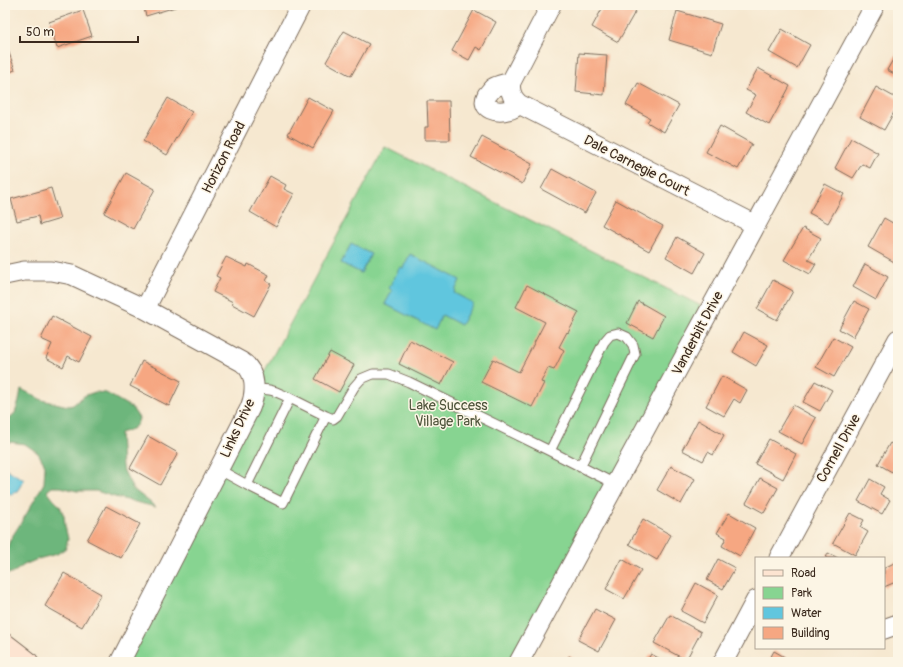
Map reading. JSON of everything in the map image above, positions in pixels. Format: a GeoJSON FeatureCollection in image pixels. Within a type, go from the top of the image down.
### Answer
{"type":"FeatureCollection","features":[{"type":"Feature","properties":{"kind":"street","name":"Horizon Road"},"geometry":{"type":"LineString","coordinates":[[144,309],[301,5]]}},
{"type":"Feature","properties":{"kind":"street"},"geometry":{"type":"LineString","coordinates":[[511,82],[493,88],[486,98],[487,107],[495,111],[507,111],[519,104],[513,98],[511,93],[511,82],[551,5]]}},
{"type":"Feature","properties":{"kind":"street","name":"Vanderbilt Drive"},"geometry":{"type":"LineString","coordinates":[[519,662],[756,225],[872,5]]}},
{"type":"Feature","properties":{"kind":"street","name":"Dale Carnegie Court"},"geometry":{"type":"LineString","coordinates":[[519,104],[756,225]]}},
{"type":"Feature","properties":{"kind":"street","name":"Links Drive"},"geometry":{"type":"LineString","coordinates":[[5,275],[24,271],[52,271],[72,275],[144,309],[246,364],[253,376],[254,391],[250,408],[120,662]]}},
{"type":"Feature","properties":{"kind":"street","name":"Cornell Drive"},"geometry":{"type":"LineString","coordinates":[[780,557],[898,339]]}},
{"type":"Feature","properties":{"kind":"street"},"geometry":{"type":"LineString","coordinates":[[723,662],[755,602]]}},
{"type":"Feature","properties":{"kind":"street"},"geometry":{"type":"LineString","coordinates":[[885,629],[898,624]]}},
{"type":"Feature","properties":{"kind":"street"},"geometry":{"type":"LineString","coordinates":[[5,645],[27,662]]}},
{"type":"Feature","properties":{"kind":"lane"},"geometry":{"type":"LineString","coordinates":[[550,451],[604,342],[610,335],[618,333],[627,337],[633,345],[635,354],[580,467]]}},
{"type":"Feature","properties":{"kind":"lane"},"geometry":{"type":"LineString","coordinates":[[254,391],[261,389],[272,390],[333,418],[337,416],[354,387],[361,379],[373,374],[389,374],[409,382],[615,484]]}},
{"type":"Feature","properties":{"kind":"lane"},"geometry":{"type":"LineString","coordinates":[[247,485],[290,398]]}},
{"type":"Feature","properties":{"kind":"lane"},"geometry":{"type":"LineString","coordinates":[[218,469],[283,503],[326,416]]}},
{"type":"Feature","properties":{"kind":"green space","name":"Lake Success Village Park"},"geometry":{"type":"Polygon","coordinates":[[[385,147],[709,310],[518,662],[120,662],[255,389],[385,147]]]}},
{"type":"Feature","properties":{"kind":"green space"},"geometry":{"type":"Polygon","coordinates":[[[21,389],[42,400],[68,406],[73,405],[84,396],[95,392],[106,393],[132,408],[139,418],[135,427],[120,433],[122,467],[133,489],[156,507],[96,491],[77,491],[61,487],[52,487],[47,491],[60,506],[64,516],[68,539],[66,548],[57,554],[38,559],[24,565],[14,572],[5,575],[5,554],[10,540],[44,483],[45,465],[38,453],[25,444],[10,442],[5,444],[5,420],[15,413],[21,389]]]}},
{"type":"Feature","properties":{"kind":"water"},"geometry":{"type":"Polygon","coordinates":[[[351,244],[371,254],[361,273],[341,263],[351,244]]]}},
{"type":"Feature","properties":{"kind":"water"},"geometry":{"type":"Polygon","coordinates":[[[410,254],[460,280],[454,293],[473,303],[461,325],[442,315],[435,330],[385,304],[392,291],[389,288],[400,267],[403,268],[410,254]]]}},
{"type":"Feature","properties":{"kind":"water"},"geometry":{"type":"Polygon","coordinates":[[[5,468],[24,480],[16,493],[14,492],[12,495],[6,491],[8,488],[5,487],[5,468]]]}},
{"type":"Feature","properties":{"kind":"building"},"geometry":{"type":"Polygon","coordinates":[[[143,5],[182,5],[146,16],[143,5]]]}},
{"type":"Feature","properties":{"kind":"building"},"geometry":{"type":"Polygon","coordinates":[[[604,5],[639,5],[618,42],[592,27],[604,5]]]}},
{"type":"Feature","properties":{"kind":"building"},"geometry":{"type":"Polygon","coordinates":[[[83,10],[92,36],[57,48],[49,22],[83,10]]]}},
{"type":"Feature","properties":{"kind":"building"},"geometry":{"type":"Polygon","coordinates":[[[474,10],[496,22],[481,50],[476,47],[469,60],[452,51],[474,10]]]}},
{"type":"Feature","properties":{"kind":"building"},"geometry":{"type":"Polygon","coordinates":[[[677,11],[721,24],[712,53],[669,40],[677,11]]]}},
{"type":"Feature","properties":{"kind":"building"},"geometry":{"type":"Polygon","coordinates":[[[782,29],[810,45],[797,68],[769,52],[782,29]]]}},
{"type":"Feature","properties":{"kind":"building"},"geometry":{"type":"Polygon","coordinates":[[[344,31],[369,44],[351,76],[326,62],[344,31]]]}},
{"type":"Feature","properties":{"kind":"building"},"geometry":{"type":"Polygon","coordinates":[[[7,47],[15,70],[5,74],[5,48],[7,47]]]}},
{"type":"Feature","properties":{"kind":"building"},"geometry":{"type":"Polygon","coordinates":[[[898,51],[898,76],[887,70],[898,51]]]}},
{"type":"Feature","properties":{"kind":"building"},"geometry":{"type":"Polygon","coordinates":[[[579,53],[607,55],[604,95],[576,92],[579,53]]]}},
{"type":"Feature","properties":{"kind":"building"},"geometry":{"type":"Polygon","coordinates":[[[758,68],[790,86],[769,125],[746,112],[756,95],[746,90],[758,68]]]}},
{"type":"Feature","properties":{"kind":"building"},"geometry":{"type":"Polygon","coordinates":[[[638,83],[679,105],[664,132],[647,122],[650,118],[626,105],[638,83]]]}},
{"type":"Feature","properties":{"kind":"building"},"geometry":{"type":"Polygon","coordinates":[[[876,87],[898,99],[898,105],[884,130],[860,117],[876,87]]]}},
{"type":"Feature","properties":{"kind":"building"},"geometry":{"type":"Polygon","coordinates":[[[308,97],[334,111],[313,148],[288,134],[308,97]]]}},
{"type":"Feature","properties":{"kind":"building"},"geometry":{"type":"Polygon","coordinates":[[[168,98],[192,112],[167,155],[143,141],[168,98]]]}},
{"type":"Feature","properties":{"kind":"building"},"geometry":{"type":"Polygon","coordinates":[[[427,101],[449,101],[450,140],[425,140],[425,127],[428,127],[427,101]]]}},
{"type":"Feature","properties":{"kind":"building"},"geometry":{"type":"Polygon","coordinates":[[[720,126],[752,144],[738,169],[706,152],[720,126]]]}},
{"type":"Feature","properties":{"kind":"building"},"geometry":{"type":"Polygon","coordinates":[[[482,137],[532,164],[522,184],[471,157],[482,137]]]}},
{"type":"Feature","properties":{"kind":"building"},"geometry":{"type":"Polygon","coordinates":[[[851,138],[878,153],[870,168],[862,164],[853,178],[835,168],[851,138]]]}},
{"type":"Feature","properties":{"kind":"building"},"geometry":{"type":"Polygon","coordinates":[[[552,169],[596,193],[585,213],[541,189],[552,169]]]}},
{"type":"Feature","properties":{"kind":"building"},"geometry":{"type":"Polygon","coordinates":[[[126,173],[155,189],[133,229],[104,213],[126,173]]]}},
{"type":"Feature","properties":{"kind":"building"},"geometry":{"type":"Polygon","coordinates":[[[270,176],[286,185],[284,189],[294,194],[276,227],[250,212],[270,176]]]}},
{"type":"Feature","properties":{"kind":"building"},"geometry":{"type":"Polygon","coordinates":[[[825,184],[844,194],[828,223],[809,213],[825,184]]]}},
{"type":"Feature","properties":{"kind":"building"},"geometry":{"type":"Polygon","coordinates":[[[51,188],[60,219],[40,225],[38,216],[17,221],[11,199],[51,188]]]}},
{"type":"Feature","properties":{"kind":"building"},"geometry":{"type":"Polygon","coordinates":[[[616,200],[663,226],[649,251],[602,225],[616,200]]]}},
{"type":"Feature","properties":{"kind":"building"},"geometry":{"type":"Polygon","coordinates":[[[884,218],[898,226],[898,236],[894,243],[898,246],[898,259],[896,263],[868,247],[884,218]]]}},
{"type":"Feature","properties":{"kind":"building"},"geometry":{"type":"Polygon","coordinates":[[[803,228],[821,238],[808,260],[816,264],[810,274],[784,260],[803,228]]]}},
{"type":"Feature","properties":{"kind":"building"},"geometry":{"type":"Polygon","coordinates":[[[677,237],[705,253],[694,273],[666,257],[677,237]]]}},
{"type":"Feature","properties":{"kind":"building"},"geometry":{"type":"Polygon","coordinates":[[[226,257],[247,267],[248,264],[269,275],[266,281],[271,284],[254,316],[232,304],[233,302],[213,292],[220,278],[216,276],[226,257]]]}},
{"type":"Feature","properties":{"kind":"building"},"geometry":{"type":"Polygon","coordinates":[[[865,264],[888,277],[876,300],[853,287],[865,264]]]}},
{"type":"Feature","properties":{"kind":"building"},"geometry":{"type":"Polygon","coordinates":[[[773,280],[793,291],[777,320],[757,309],[773,280]]]}},
{"type":"Feature","properties":{"kind":"building"},"geometry":{"type":"Polygon","coordinates":[[[527,285],[579,312],[559,347],[564,350],[554,370],[548,368],[541,382],[544,383],[532,407],[481,382],[493,359],[519,372],[545,322],[516,307],[527,285]]]}},
{"type":"Feature","properties":{"kind":"building"},"geometry":{"type":"Polygon","coordinates":[[[638,301],[664,316],[653,337],[627,323],[638,301]]]}},
{"type":"Feature","properties":{"kind":"building"},"geometry":{"type":"Polygon","coordinates":[[[854,301],[869,309],[853,337],[839,329],[854,301]]]}},
{"type":"Feature","properties":{"kind":"building"},"geometry":{"type":"Polygon","coordinates":[[[52,316],[92,337],[79,362],[68,356],[63,367],[46,358],[52,344],[41,339],[52,316]]]}},
{"type":"Feature","properties":{"kind":"building"},"geometry":{"type":"Polygon","coordinates":[[[744,332],[768,345],[756,366],[733,352],[744,332]]]}},
{"type":"Feature","properties":{"kind":"building"},"geometry":{"type":"Polygon","coordinates":[[[833,337],[851,347],[834,377],[816,367],[833,337]]]}},
{"type":"Feature","properties":{"kind":"building"},"geometry":{"type":"Polygon","coordinates":[[[410,340],[453,362],[441,385],[399,364],[410,340]]]}},
{"type":"Feature","properties":{"kind":"building"},"geometry":{"type":"Polygon","coordinates":[[[330,352],[354,365],[339,392],[315,379],[330,352]]]}},
{"type":"Feature","properties":{"kind":"building"},"geometry":{"type":"Polygon","coordinates":[[[142,361],[181,381],[169,406],[130,386],[142,361]]]}},
{"type":"Feature","properties":{"kind":"building"},"geometry":{"type":"Polygon","coordinates":[[[722,376],[747,390],[740,403],[734,399],[724,416],[706,406],[722,376]]]}},
{"type":"Feature","properties":{"kind":"building"},"geometry":{"type":"Polygon","coordinates":[[[815,381],[832,390],[820,411],[803,402],[815,381]]]}},
{"type":"Feature","properties":{"kind":"building"},"geometry":{"type":"Polygon","coordinates":[[[793,405],[816,418],[802,444],[778,431],[793,405]]]}},
{"type":"Feature","properties":{"kind":"building"},"geometry":{"type":"Polygon","coordinates":[[[698,420],[724,435],[713,455],[708,452],[703,461],[682,450],[698,420]]]}},
{"type":"Feature","properties":{"kind":"building"},"geometry":{"type":"Polygon","coordinates":[[[148,436],[178,453],[160,485],[130,468],[148,436]]]}},
{"type":"Feature","properties":{"kind":"building"},"geometry":{"type":"Polygon","coordinates":[[[769,439],[796,454],[783,479],[755,464],[769,439]]]}},
{"type":"Feature","properties":{"kind":"building"},"geometry":{"type":"Polygon","coordinates":[[[890,443],[898,447],[898,462],[892,472],[878,464],[890,443]]]}},
{"type":"Feature","properties":{"kind":"building"},"geometry":{"type":"Polygon","coordinates":[[[671,466],[695,479],[681,504],[657,490],[671,466]]]}},
{"type":"Feature","properties":{"kind":"building"},"geometry":{"type":"Polygon","coordinates":[[[760,478],[778,488],[764,513],[746,503],[760,478]]]}},
{"type":"Feature","properties":{"kind":"building"},"geometry":{"type":"Polygon","coordinates":[[[870,479],[884,487],[880,494],[890,500],[882,514],[858,501],[870,479]]]}},
{"type":"Feature","properties":{"kind":"building"},"geometry":{"type":"Polygon","coordinates":[[[106,506],[140,524],[121,558],[87,540],[106,506]]]}},
{"type":"Feature","properties":{"kind":"building"},"geometry":{"type":"Polygon","coordinates":[[[729,513],[755,528],[740,556],[722,546],[726,538],[717,533],[729,513]]]}},
{"type":"Feature","properties":{"kind":"building"},"geometry":{"type":"Polygon","coordinates":[[[850,513],[864,520],[860,527],[868,532],[855,555],[833,543],[850,513]]]}},
{"type":"Feature","properties":{"kind":"building"},"geometry":{"type":"Polygon","coordinates":[[[643,519],[671,535],[657,560],[629,544],[643,519]]]}},
{"type":"Feature","properties":{"kind":"building"},"geometry":{"type":"Polygon","coordinates":[[[828,553],[836,557],[826,557],[828,553]]]}},
{"type":"Feature","properties":{"kind":"building"},"geometry":{"type":"Polygon","coordinates":[[[622,559],[641,570],[624,599],[606,589],[622,559]]]}},
{"type":"Feature","properties":{"kind":"building"},"geometry":{"type":"Polygon","coordinates":[[[718,559],[735,568],[723,589],[707,580],[718,559]]]}},
{"type":"Feature","properties":{"kind":"building"},"geometry":{"type":"Polygon","coordinates":[[[898,561],[898,581],[885,587],[885,568],[898,561]]]}},
{"type":"Feature","properties":{"kind":"building"},"geometry":{"type":"Polygon","coordinates":[[[64,573],[101,594],[82,627],[45,606],[64,573]]]}},
{"type":"Feature","properties":{"kind":"building"},"geometry":{"type":"Polygon","coordinates":[[[696,583],[718,595],[703,623],[681,611],[696,583]]]}},
{"type":"Feature","properties":{"kind":"building"},"geometry":{"type":"Polygon","coordinates":[[[595,609],[616,620],[599,651],[578,640],[595,609]]]}},
{"type":"Feature","properties":{"kind":"building"},"geometry":{"type":"Polygon","coordinates":[[[670,615],[701,632],[686,660],[654,643],[670,615]]]}},
{"type":"Feature","properties":{"kind":"building"},"geometry":{"type":"Polygon","coordinates":[[[774,651],[790,660],[788,662],[768,662],[774,651]]]}},
{"type":"Feature","properties":{"kind":"building"},"geometry":{"type":"Polygon","coordinates":[[[651,654],[666,662],[646,662],[651,654]]]}},
{"type":"Feature","properties":{"kind":"building"},"geometry":{"type":"Polygon","coordinates":[[[569,656],[579,662],[566,662],[569,656]]]}}]}
